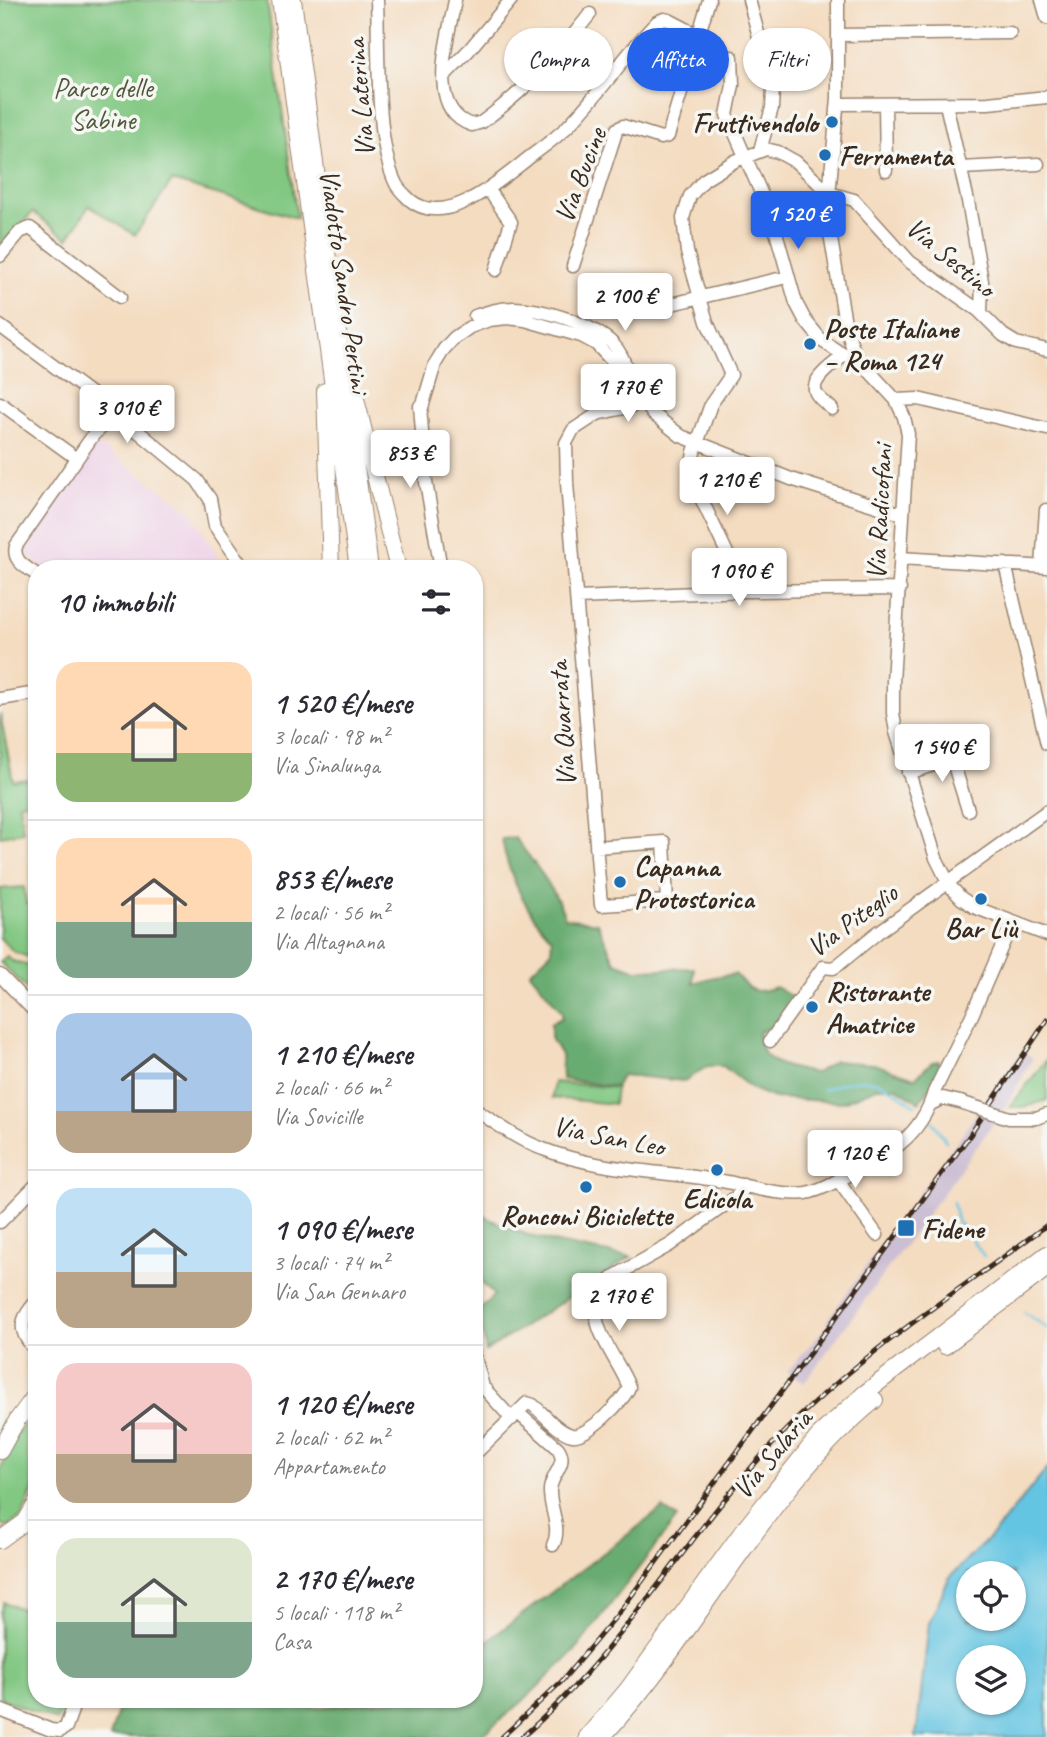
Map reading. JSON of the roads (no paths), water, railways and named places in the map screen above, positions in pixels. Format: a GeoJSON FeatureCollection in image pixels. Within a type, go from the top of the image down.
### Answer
{"type":"FeatureCollection","features":[{"type":"Feature","properties":{"kind":"main road","name":"Viadotto Sandro Pertini"},"geometry":{"type":"LineString","coordinates":[[280,0],[369,560]]}},
{"type":"Feature","properties":{"kind":"main road","name":"Viadotto Sandro Pertini"},"geometry":{"type":"LineString","coordinates":[[293,0],[357,560]]}},
{"type":"Feature","properties":{"kind":"main road"},"geometry":{"type":"LineString","coordinates":[[331,560],[326,426],[332,331]]}},
{"type":"Feature","properties":{"kind":"main road"},"geometry":{"type":"LineString","coordinates":[[332,331],[366,434],[396,560]]}},
{"type":"Feature","properties":{"kind":"main road","name":"Via Salaria"},"geometry":{"type":"LineString","coordinates":[[587,1737],[627,1690],[750,1521],[821,1433],[873,1387],[1047,1254]]}},
{"type":"Feature","properties":{"kind":"main road","name":"Via Salaria"},"geometry":{"type":"LineString","coordinates":[[602,1737],[657,1668],[788,1489],[830,1440],[881,1394],[1047,1268]]}},
{"type":"Feature","properties":{"kind":"main road"},"geometry":{"type":"LineString","coordinates":[[0,1451],[28,1405]]}},
{"type":"Feature","properties":{"kind":"main road"},"geometry":{"type":"LineString","coordinates":[[3,1536],[28,1519]]}},
{"type":"Feature","properties":{"kind":"street","name":"Via Laterina"},"geometry":{"type":"LineString","coordinates":[[377,0],[383,135],[396,186],[417,205],[432,209],[467,201],[488,189],[568,126],[627,57]]}},
{"type":"Feature","properties":{"kind":"street"},"geometry":{"type":"LineString","coordinates":[[455,0],[443,91],[450,111],[465,123],[478,124],[538,77],[590,14]]}},
{"type":"Feature","properties":{"kind":"street"},"geometry":{"type":"LineString","coordinates":[[444,76],[511,0]]}},
{"type":"Feature","properties":{"kind":"street"},"geometry":{"type":"LineString","coordinates":[[700,28],[709,0]]}},
{"type":"Feature","properties":{"kind":"street"},"geometry":{"type":"LineString","coordinates":[[745,591],[691,482],[690,467],[697,443],[714,398],[731,375],[713,339],[684,237],[685,209],[690,196],[704,180],[760,150],[772,108],[773,88],[749,0]]}},
{"type":"Feature","properties":{"kind":"street","name":"Via Radicofani"},"geometry":{"type":"LineString","coordinates":[[838,0],[838,104],[829,193],[829,227],[850,355],[896,400],[904,416],[908,434],[893,713],[896,732],[936,858],[947,881],[969,905],[1047,935]]}},
{"type":"Feature","properties":{"kind":"street"},"geometry":{"type":"LineString","coordinates":[[1042,0],[1047,18]]}},
{"type":"Feature","properties":{"kind":"street","name":"Via Laterina"},"geometry":{"type":"LineString","coordinates":[[652,28],[664,19],[684,28]]}},
{"type":"Feature","properties":{"kind":"street"},"geometry":{"type":"LineString","coordinates":[[839,35],[1010,33]]}},
{"type":"Feature","properties":{"kind":"street"},"geometry":{"type":"LineString","coordinates":[[732,57],[733,85],[727,112],[777,231],[796,303],[807,324],[822,341],[850,355],[818,379],[815,386],[817,394],[832,409]]}},
{"type":"Feature","properties":{"kind":"street","name":"Via Bucine"},"geometry":{"type":"LineString","coordinates":[[573,267],[617,129],[623,126],[661,138],[668,136],[681,91]]}},
{"type":"Feature","properties":{"kind":"street"},"geometry":{"type":"LineString","coordinates":[[838,104],[997,103],[1047,97]]}},
{"type":"Feature","properties":{"kind":"street"},"geometry":{"type":"LineString","coordinates":[[885,104],[886,170]]}},
{"type":"Feature","properties":{"kind":"street"},"geometry":{"type":"LineString","coordinates":[[946,104],[982,281],[981,313]]}},
{"type":"Feature","properties":{"kind":"street","name":"Via Sestino"},"geometry":{"type":"LineString","coordinates":[[760,150],[771,149],[789,157],[829,193],[854,200],[916,266],[981,313],[1009,340],[1047,350]]}},
{"type":"Feature","properties":{"kind":"street"},"geometry":{"type":"LineString","coordinates":[[961,168],[1038,164]]}},
{"type":"Feature","properties":{"kind":"street"},"geometry":{"type":"LineString","coordinates":[[488,189],[511,222],[496,270]]}},
{"type":"Feature","properties":{"kind":"street"},"geometry":{"type":"LineString","coordinates":[[0,256],[20,232],[30,228],[120,298]]}},
{"type":"Feature","properties":{"kind":"street"},"geometry":{"type":"LineString","coordinates":[[650,309],[787,277]]}},
{"type":"Feature","properties":{"kind":"street"},"geometry":{"type":"LineString","coordinates":[[439,560],[426,482],[421,411],[422,382],[431,355],[450,331],[474,316],[503,308],[520,308],[551,315],[618,350],[631,381],[644,401],[667,427],[681,436],[790,479],[902,514]]}},
{"type":"Feature","properties":{"kind":"street"},"geometry":{"type":"LineString","coordinates":[[421,411],[438,358],[451,341],[470,327],[489,320],[507,318],[525,320],[566,332],[588,332]]}},
{"type":"Feature","properties":{"kind":"street"},"geometry":{"type":"LineString","coordinates":[[0,326],[116,414],[203,487],[212,503],[215,526],[239,560]]}},
{"type":"Feature","properties":{"kind":"street"},"geometry":{"type":"LineString","coordinates":[[599,413],[619,388],[631,381]]}},
{"type":"Feature","properties":{"kind":"street"},"geometry":{"type":"LineString","coordinates":[[896,400],[918,399],[1047,429]]}},
{"type":"Feature","properties":{"kind":"street"},"geometry":{"type":"LineString","coordinates":[[599,413],[629,408],[644,401]]}},
{"type":"Feature","properties":{"kind":"street"},"geometry":{"type":"LineString","coordinates":[[0,402],[69,453]]}},
{"type":"Feature","properties":{"kind":"street","name":"Via Quarrata"},"geometry":{"type":"LineString","coordinates":[[596,851],[664,842],[667,901],[601,905],[596,851],[577,598],[567,483],[567,439],[575,428],[599,413]]}},
{"type":"Feature","properties":{"kind":"street"},"geometry":{"type":"LineString","coordinates":[[28,568],[17,560],[16,546],[94,434],[116,414]]}},
{"type":"Feature","properties":{"kind":"street"},"geometry":{"type":"LineString","coordinates":[[900,558],[1045,566],[1046,510]]}},
{"type":"Feature","properties":{"kind":"street"},"geometry":{"type":"LineString","coordinates":[[1005,564],[1047,744]]}},
{"type":"Feature","properties":{"kind":"street"},"geometry":{"type":"LineString","coordinates":[[577,598],[745,591],[900,589]]}},
{"type":"Feature","properties":{"kind":"street"},"geometry":{"type":"LineString","coordinates":[[0,699],[28,694]]}},
{"type":"Feature","properties":{"kind":"street"},"geometry":{"type":"LineString","coordinates":[[908,773],[952,758],[968,810]]}},
{"type":"Feature","properties":{"kind":"street","name":"Via Piteglio"},"geometry":{"type":"LineString","coordinates":[[770,1041],[821,968],[838,965],[947,881],[1047,811]]}},
{"type":"Feature","properties":{"kind":"street","name":"Via San Leo"},"geometry":{"type":"LineString","coordinates":[[483,1115],[528,1143],[584,1162],[796,1194],[815,1191],[892,1152],[914,1130],[931,1104],[1012,923]]}},
{"type":"Feature","properties":{"kind":"street"},"geometry":{"type":"LineString","coordinates":[[0,975],[28,1005]]}},
{"type":"Feature","properties":{"kind":"street"},"geometry":{"type":"LineString","coordinates":[[931,1104],[943,1098],[1009,1118],[1042,1116]]}},
{"type":"Feature","properties":{"kind":"street"},"geometry":{"type":"LineString","coordinates":[[838,1180],[877,1235]]}},
{"type":"Feature","properties":{"kind":"street"},"geometry":{"type":"LineString","coordinates":[[483,1443],[529,1402],[563,1431],[578,1435],[618,1402],[629,1387],[603,1338],[595,1304],[597,1294],[608,1281],[670,1245],[736,1197],[742,1191],[743,1185]]}},
{"type":"Feature","properties":{"kind":"street"},"geometry":{"type":"LineString","coordinates":[[0,1222],[28,1194]]}},
{"type":"Feature","properties":{"kind":"street"},"geometry":{"type":"LineString","coordinates":[[28,1311],[24,1315],[23,1324],[28,1342]]}},
{"type":"Feature","properties":{"kind":"street"},"geometry":{"type":"LineString","coordinates":[[483,1387],[515,1416],[558,1448],[562,1455],[562,1462],[550,1486],[557,1534],[553,1545]]}},
{"type":"Feature","properties":{"kind":"street"},"geometry":{"type":"LineString","coordinates":[[0,1710],[54,1731],[66,1727],[73,1708]]}},
{"type":"Feature","properties":{"kind":"water"},"geometry":{"type":"Polygon","coordinates":[[[1047,1468],[1047,1737],[916,1737],[929,1623],[949,1578],[956,1571],[956,1631],[1026,1631],[1026,1561],[966,1561],[996,1531],[1047,1468]]]}},
{"type":"Feature","properties":{"kind":"waterway"},"geometry":{"type":"LineString","coordinates":[[823,1090],[852,1081],[872,1081],[890,1088],[915,1105]]}},
{"type":"Feature","properties":{"kind":"waterway"},"geometry":{"type":"LineString","coordinates":[[932,1121],[946,1141]]}},
{"type":"Feature","properties":{"kind":"waterway"},"geometry":{"type":"LineString","coordinates":[[953,1202],[957,1221],[984,1256]]}},
{"type":"Feature","properties":{"kind":"waterway"},"geometry":{"type":"LineString","coordinates":[[1024,1312],[1047,1328]]}},
{"type":"Feature","properties":{"kind":"railway"},"geometry":{"type":"LineString","coordinates":[[502,1737],[561,1682],[618,1614],[970,1135],[1047,1020]]}},
{"type":"Feature","properties":{"kind":"railway"},"geometry":{"type":"LineString","coordinates":[[522,1737],[589,1671],[735,1486],[798,1418],[901,1331],[1047,1225]]}},
{"type":"Feature","properties":{"kind":"place","name":"Fruttivendolo"},"geometry":{"type":"Point","coordinates":[832,122]}},
{"type":"Feature","properties":{"kind":"place","name":"Ferramenta"},"geometry":{"type":"Point","coordinates":[825,155]}},
{"type":"Feature","properties":{"kind":"place","name":"Poste Italiane – Roma 124"},"geometry":{"type":"Point","coordinates":[810,344]}},
{"type":"Feature","properties":{"kind":"place","name":"Capanna Protostorica"},"geometry":{"type":"Point","coordinates":[620,882]}},
{"type":"Feature","properties":{"kind":"place","name":"Bar Liù"},"geometry":{"type":"Point","coordinates":[981,899]}},
{"type":"Feature","properties":{"kind":"place","name":"Ristorante Amatrice"},"geometry":{"type":"Point","coordinates":[812,1007]}},
{"type":"Feature","properties":{"kind":"place","name":"Edicola"},"geometry":{"type":"Point","coordinates":[717,1170]}},
{"type":"Feature","properties":{"kind":"place","name":"Ronconi Biciclette"},"geometry":{"type":"Point","coordinates":[586,1187]}},
{"type":"Feature","properties":{"kind":"place","name":"Fidene"},"geometry":{"type":"Point","coordinates":[906,1228]}},
{"type":"Feature","properties":{"kind":"park label","name":"Parco delle Sabine"},"geometry":{"type":"Point","coordinates":[103,103]}}]}
